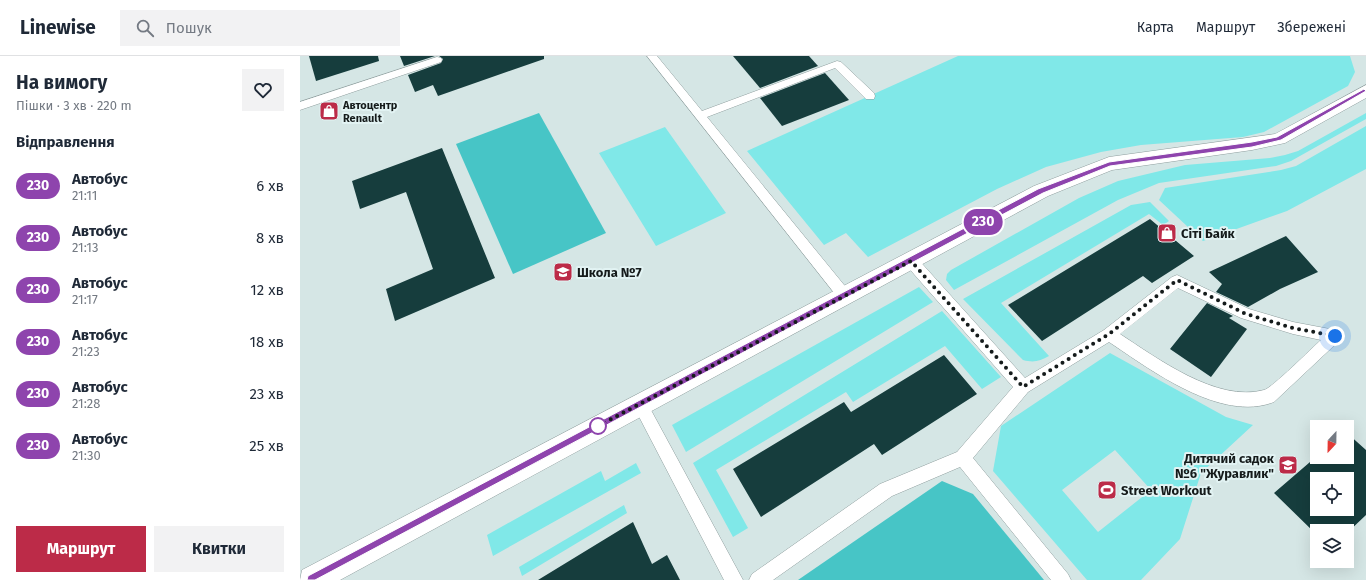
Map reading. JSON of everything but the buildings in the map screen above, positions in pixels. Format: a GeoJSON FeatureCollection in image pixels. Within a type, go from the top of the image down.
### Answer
{"type":"FeatureCollection","features":[{"type":"Feature","properties":{"kind":"street"},"geometry":{"type":"LineString","coordinates":[[312,580],[1041,191],[1109,164],[1278,139],[1366,91]]}},
{"type":"Feature","properties":{"kind":"lane"},"geometry":{"type":"LineString","coordinates":[[652,56],[844,295]]}},
{"type":"Feature","properties":{"kind":"lane"},"geometry":{"type":"LineString","coordinates":[[300,106],[437,60]]}},
{"type":"Feature","properties":{"kind":"lane"},"geometry":{"type":"LineString","coordinates":[[700,116],[837,64],[870,96]]}},
{"type":"Feature","properties":{"kind":"lane"},"geometry":{"type":"LineString","coordinates":[[911,261],[1023,387]]}},
{"type":"Feature","properties":{"kind":"lane"},"geometry":{"type":"LineString","coordinates":[[758,580],[886,490],[963,458],[1023,387],[1109,334],[1177,280],[1246,314],[1293,328],[1335,336],[1269,397],[1236,400],[1203,389],[1166,372],[1109,334]]}},
{"type":"Feature","properties":{"kind":"lane"},"geometry":{"type":"LineString","coordinates":[[640,404],[734,580]]}},
{"type":"Feature","properties":{"kind":"lane"},"geometry":{"type":"LineString","coordinates":[[963,458],[1062,580]]}},
{"type":"Feature","properties":{"kind":"shaded area"},"geometry":{"type":"Polygon","coordinates":[[[958,56],[1350,56],[1355,72],[1348,86],[1264,132],[1243,137],[1141,145],[1101,152],[1046,167],[997,189],[868,257],[846,233],[824,245],[747,151],[958,56]]]}},
{"type":"Feature","properties":{"kind":"shaded area"},"geometry":{"type":"Polygon","coordinates":[[[539,113],[606,233],[513,274],[456,144],[539,113]]]}},
{"type":"Feature","properties":{"kind":"shaded area"},"geometry":{"type":"Polygon","coordinates":[[[1366,113],[1366,119],[1291,161],[1276,166],[1159,183],[1118,200],[954,290],[946,280],[947,274],[951,270],[1079,198],[1118,181],[1185,165],[1270,158],[1285,155],[1298,151],[1366,113]]]}},
{"type":"Feature","properties":{"kind":"shaded area"},"geometry":{"type":"Polygon","coordinates":[[[1366,126],[1366,169],[1287,211],[1203,241],[1159,200],[1165,188],[1281,170],[1296,166],[1366,126]]]}},
{"type":"Feature","properties":{"kind":"shaded area"},"geometry":{"type":"Polygon","coordinates":[[[665,127],[726,213],[656,246],[599,153],[665,127]]]}},
{"type":"Feature","properties":{"kind":"shaded area"},"geometry":{"type":"Polygon","coordinates":[[[1150,202],[1169,221],[1163,225],[1149,214],[1001,303],[1049,356],[1046,358],[1034,361],[1023,360],[963,299],[1131,205],[1150,202]]]}},
{"type":"Feature","properties":{"kind":"shaded area"},"geometry":{"type":"Polygon","coordinates":[[[919,287],[933,302],[686,452],[672,425],[919,287]]]}},
{"type":"Feature","properties":{"kind":"shaded area"},"geometry":{"type":"Polygon","coordinates":[[[942,311],[1001,377],[982,389],[945,346],[853,402],[846,392],[716,470],[748,528],[733,537],[693,463],[942,311]]]}},
{"type":"Feature","properties":{"kind":"shaded area"},"geometry":{"type":"Polygon","coordinates":[[[1110,353],[1226,417],[1253,425],[1201,473],[1180,539],[1141,580],[1087,580],[993,471],[1001,426],[1110,353]],[[1115,450],[1062,490],[1098,532],[1151,490],[1115,450]]]}},
{"type":"Feature","properties":{"kind":"shaded area"},"geometry":{"type":"Polygon","coordinates":[[[636,463],[641,473],[493,556],[487,535],[601,471],[605,481],[636,463]]]}},
{"type":"Feature","properties":{"kind":"shaded area"},"geometry":{"type":"Polygon","coordinates":[[[942,481],[973,494],[1044,580],[798,580],[942,481]]]}},
{"type":"Feature","properties":{"kind":"shaded area"},"geometry":{"type":"Polygon","coordinates":[[[624,505],[627,513],[522,576],[519,567],[624,505]]]}},
{"type":"Feature","properties":{"kind":"bus line","name":"230"},"geometry":{"type":"LineString","coordinates":[[312,580],[1041,191],[1109,164],[1278,139],[1366,91]]}},
{"type":"Feature","properties":{"kind":"place","name":"Автоцентр Renault"},"geometry":{"type":"Point","coordinates":[329,111]}},
{"type":"Feature","properties":{"kind":"place","name":"Сіті Байк"},"geometry":{"type":"Point","coordinates":[1167,233]}},
{"type":"Feature","properties":{"kind":"place","name":"Школа №7"},"geometry":{"type":"Point","coordinates":[563,272]}},
{"type":"Feature","properties":{"kind":"place","name":"Дитячий садок №6 \"Журавлик\""},"geometry":{"type":"Point","coordinates":[1288,465]}},
{"type":"Feature","properties":{"kind":"place","name":"Street Workout"},"geometry":{"type":"Point","coordinates":[1107,490]}},
{"type":"Feature","properties":{"kind":"route"},"geometry":{"type":"LineString","coordinates":[[598,426],[911,261],[1023,387],[1109,334],[1177,280],[1246,314],[1293,328],[1335,336]]}}]}
